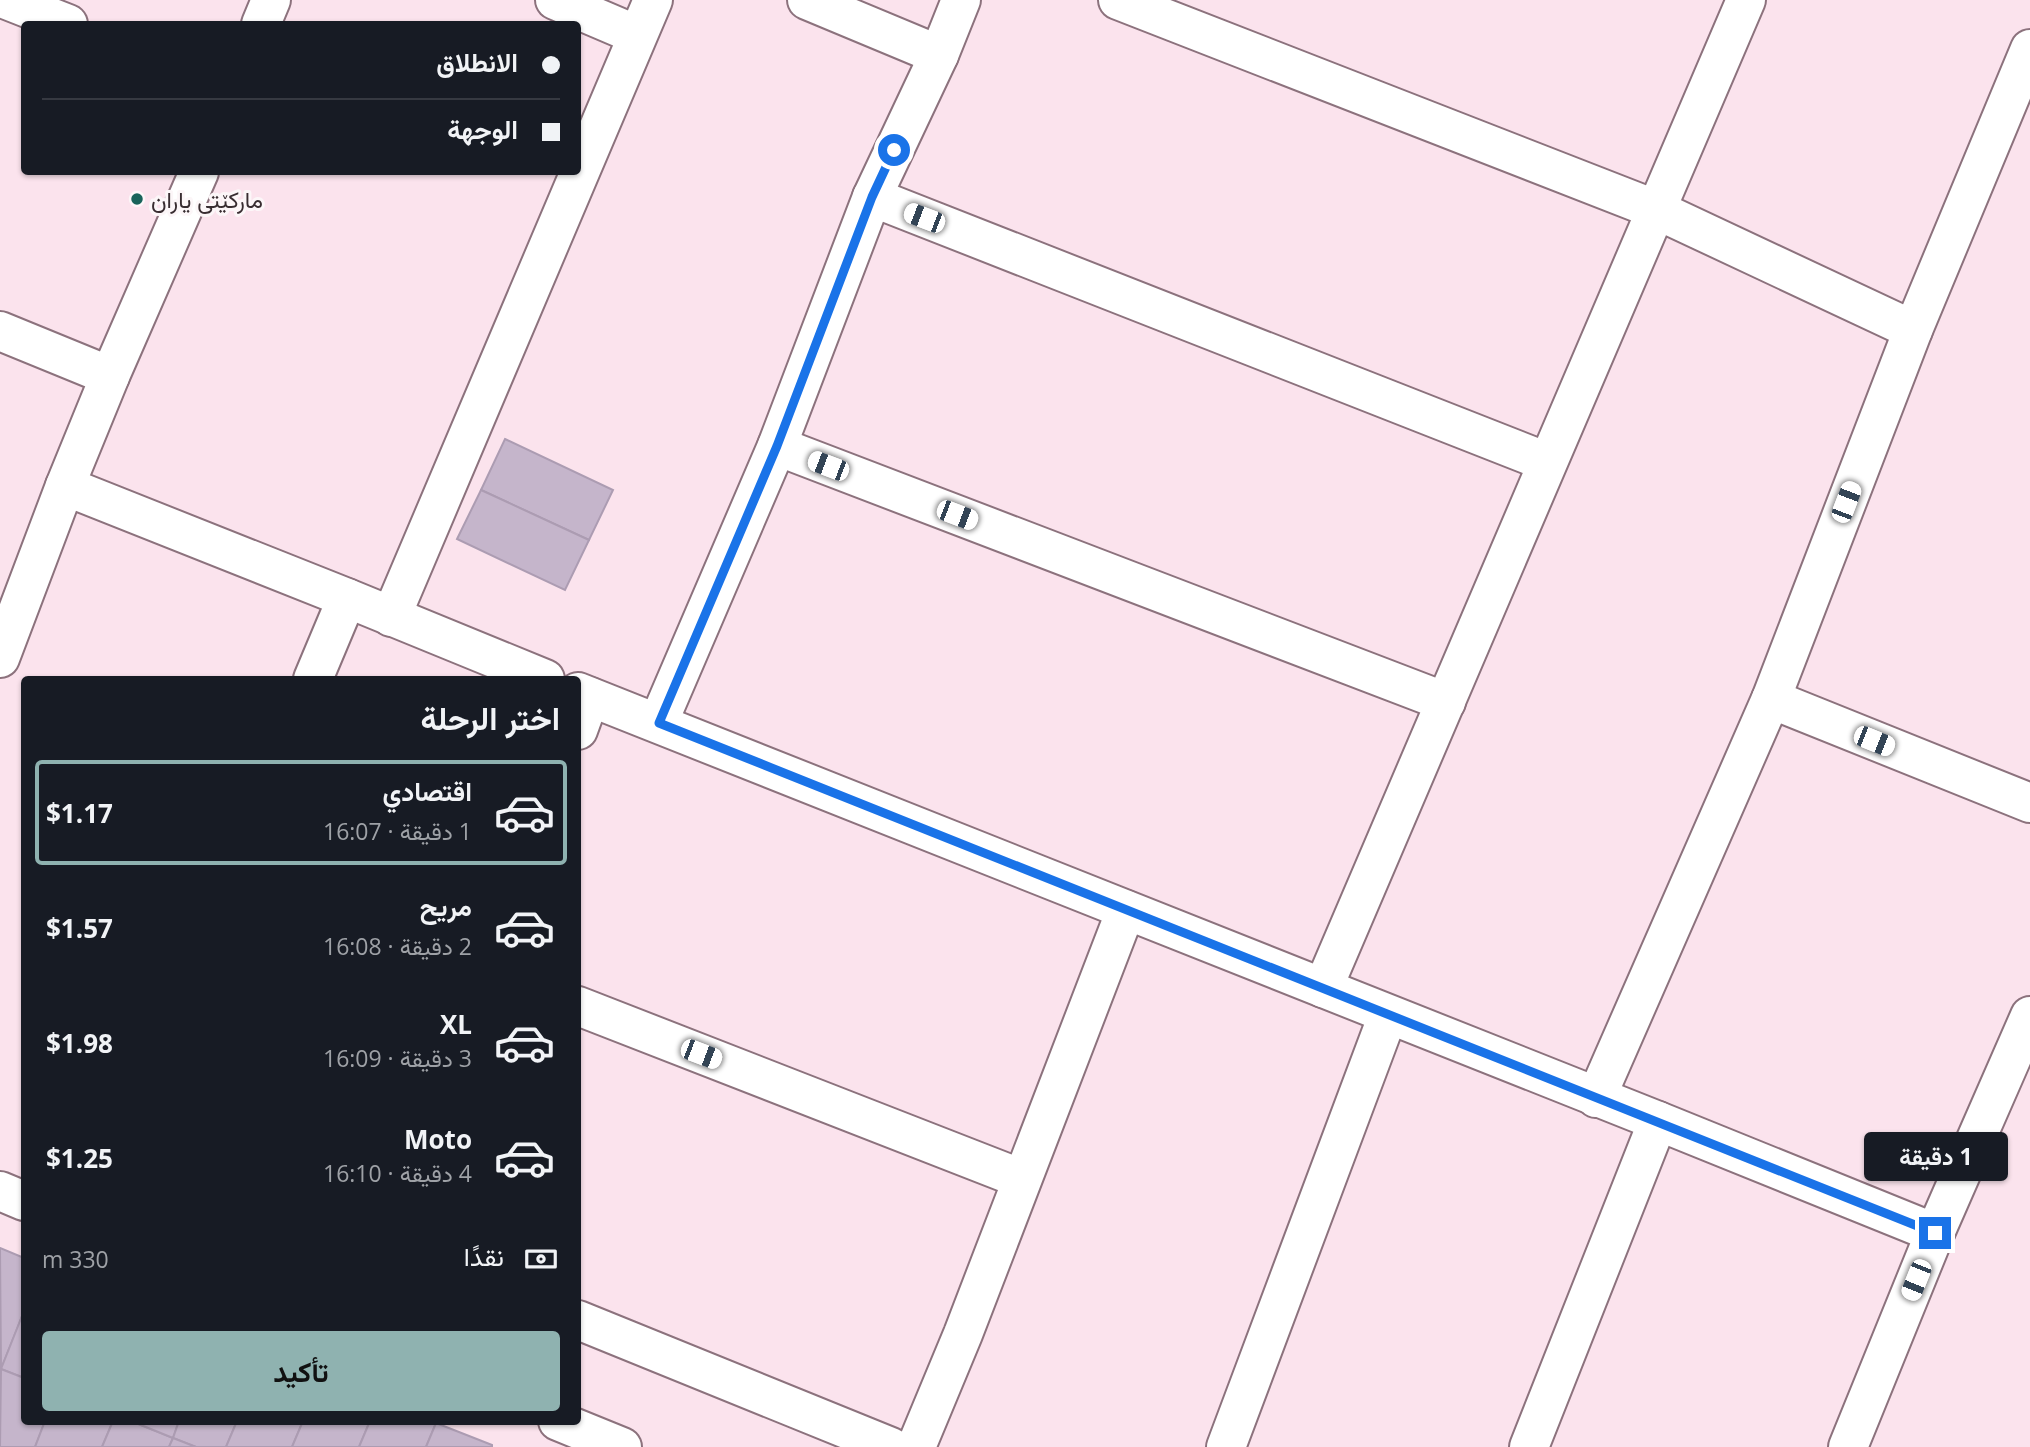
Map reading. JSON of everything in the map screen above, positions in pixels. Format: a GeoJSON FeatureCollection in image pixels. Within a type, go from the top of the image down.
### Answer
{"type":"FeatureCollection","features":[{"type":"Feature","properties":{"kind":"street"},"geometry":{"type":"LineString","coordinates":[[7,0],[60,21]]}},
{"type":"Feature","properties":{"kind":"street"},"geometry":{"type":"LineString","coordinates":[[262,21],[271,0]]}},
{"type":"Feature","properties":{"kind":"street"},"geometry":{"type":"LineString","coordinates":[[555,0],[637,35]]}},
{"type":"Feature","properties":{"kind":"street"},"geometry":{"type":"LineString","coordinates":[[581,167],[653,0]]}},
{"type":"Feature","properties":{"kind":"street"},"geometry":{"type":"LineString","coordinates":[[807,0],[939,55]]}},
{"type":"Feature","properties":{"kind":"street"},"geometry":{"type":"LineString","coordinates":[[659,723],[777,446],[872,197],[939,55],[961,0]]}},
{"type":"Feature","properties":{"kind":"street"},"geometry":{"type":"LineString","coordinates":[[1118,0],[1657,210],[1913,330]]}},
{"type":"Feature","properties":{"kind":"street"},"geometry":{"type":"LineString","coordinates":[[1323,988],[1746,0]]}},
{"type":"Feature","properties":{"kind":"street"},"geometry":{"type":"LineString","coordinates":[[1596,1098],[1771,699],[1913,330],[2030,49]]}},
{"type":"Feature","properties":{"kind":"street"},"geometry":{"type":"LineString","coordinates":[[1,652],[110,376],[197,175]]}},
{"type":"Feature","properties":{"kind":"street"},"geometry":{"type":"LineString","coordinates":[[391,617],[578,175]]}},
{"type":"Feature","properties":{"kind":"street"},"geometry":{"type":"LineString","coordinates":[[872,197],[1547,462]]}},
{"type":"Feature","properties":{"kind":"street"},"geometry":{"type":"LineString","coordinates":[[0,331],[110,376]]}},
{"type":"Feature","properties":{"kind":"street"},"geometry":{"type":"LineString","coordinates":[[777,446],[1446,702]]}},
{"type":"Feature","properties":{"kind":"street"},"geometry":{"type":"LineString","coordinates":[[65,486],[538,676]]}},
{"type":"Feature","properties":{"kind":"street"},"geometry":{"type":"LineString","coordinates":[[314,676],[346,598]]}},
{"type":"Feature","properties":{"kind":"street"},"geometry":{"type":"LineString","coordinates":[[1771,699],[2030,803]]}},
{"type":"Feature","properties":{"kind":"street"},"geometry":{"type":"LineString","coordinates":[[582,707],[659,723],[1935,1233]]}},
{"type":"Feature","properties":{"kind":"street"},"geometry":{"type":"LineString","coordinates":[[916,1447],[963,1334],[1126,910]]}},
{"type":"Feature","properties":{"kind":"street"},"geometry":{"type":"LineString","coordinates":[[581,1007],[1022,1179]]}},
{"type":"Feature","properties":{"kind":"street"},"geometry":{"type":"LineString","coordinates":[[1226,1447],[1388,1015]]}},
{"type":"Feature","properties":{"kind":"street"},"geometry":{"type":"LineString","coordinates":[[1848,1447],[1935,1233],[2017,1084],[2030,1016]]}},
{"type":"Feature","properties":{"kind":"street"},"geometry":{"type":"LineString","coordinates":[[1529,1447],[1658,1121]]}},
{"type":"Feature","properties":{"kind":"street"},"geometry":{"type":"LineString","coordinates":[[0,1191],[21,1200]]}},
{"type":"Feature","properties":{"kind":"street"},"geometry":{"type":"LineString","coordinates":[[581,1321],[891,1447]]}},
{"type":"Feature","properties":{"kind":"street"},"geometry":{"type":"LineString","coordinates":[[568,1425],[622,1447]]}},
{"type":"Feature","properties":{"kind":"building"},"geometry":{"type":"Polygon","coordinates":[[[505,439],[613,490],[589,540],[481,490],[505,439]]]}},
{"type":"Feature","properties":{"kind":"building"},"geometry":{"type":"Polygon","coordinates":[[[481,490],[589,540],[565,590],[457,539],[481,490]]]}},
{"type":"Feature","properties":{"kind":"building"},"geometry":{"type":"Polygon","coordinates":[[[0,1248],[21,1257],[21,1319],[1,1369],[0,1248]]]}},
{"type":"Feature","properties":{"kind":"building"},"geometry":{"type":"Polygon","coordinates":[[[21,1319],[21,1377],[1,1369],[21,1319]]]}},
{"type":"Feature","properties":{"kind":"building"},"geometry":{"type":"Polygon","coordinates":[[[1,1369],[21,1377],[21,1425],[43,1425],[35,1447],[0,1447],[1,1369]]]}},
{"type":"Feature","properties":{"kind":"building"},"geometry":{"type":"Polygon","coordinates":[[[43,1425],[111,1425],[102,1447],[35,1447],[43,1425]]]}},
{"type":"Feature","properties":{"kind":"building"},"geometry":{"type":"Polygon","coordinates":[[[111,1425],[141,1425],[173,1438],[169,1447],[102,1447],[111,1425]]]}},
{"type":"Feature","properties":{"kind":"building"},"geometry":{"type":"Polygon","coordinates":[[[141,1425],[178,1425],[173,1438],[141,1425]]]}},
{"type":"Feature","properties":{"kind":"building"},"geometry":{"type":"Polygon","coordinates":[[[178,1425],[235,1425],[226,1447],[196,1447],[173,1438],[178,1425]]]}},
{"type":"Feature","properties":{"kind":"building"},"geometry":{"type":"Polygon","coordinates":[[[235,1425],[301,1425],[292,1447],[226,1447],[235,1425]]]}},
{"type":"Feature","properties":{"kind":"building"},"geometry":{"type":"Polygon","coordinates":[[[301,1425],[368,1425],[359,1447],[292,1447],[301,1425]]]}},
{"type":"Feature","properties":{"kind":"building"},"geometry":{"type":"Polygon","coordinates":[[[368,1425],[435,1425],[426,1447],[359,1447],[368,1425]]]}},
{"type":"Feature","properties":{"kind":"building"},"geometry":{"type":"Polygon","coordinates":[[[435,1425],[492,1445],[492,1447],[426,1447],[435,1425]]]}},
{"type":"Feature","properties":{"kind":"building"},"geometry":{"type":"Polygon","coordinates":[[[173,1438],[196,1447],[169,1447],[173,1438]]]}},
{"type":"Feature","properties":{"kind":"place","name":"مارکێتی یاران"},"geometry":{"type":"Point","coordinates":[137,199]}},
{"type":"Feature","properties":{"kind":"route"},"geometry":{"type":"LineString","coordinates":[[894,150],[872,197],[777,446],[659,723],[1935,1233]]}}]}
